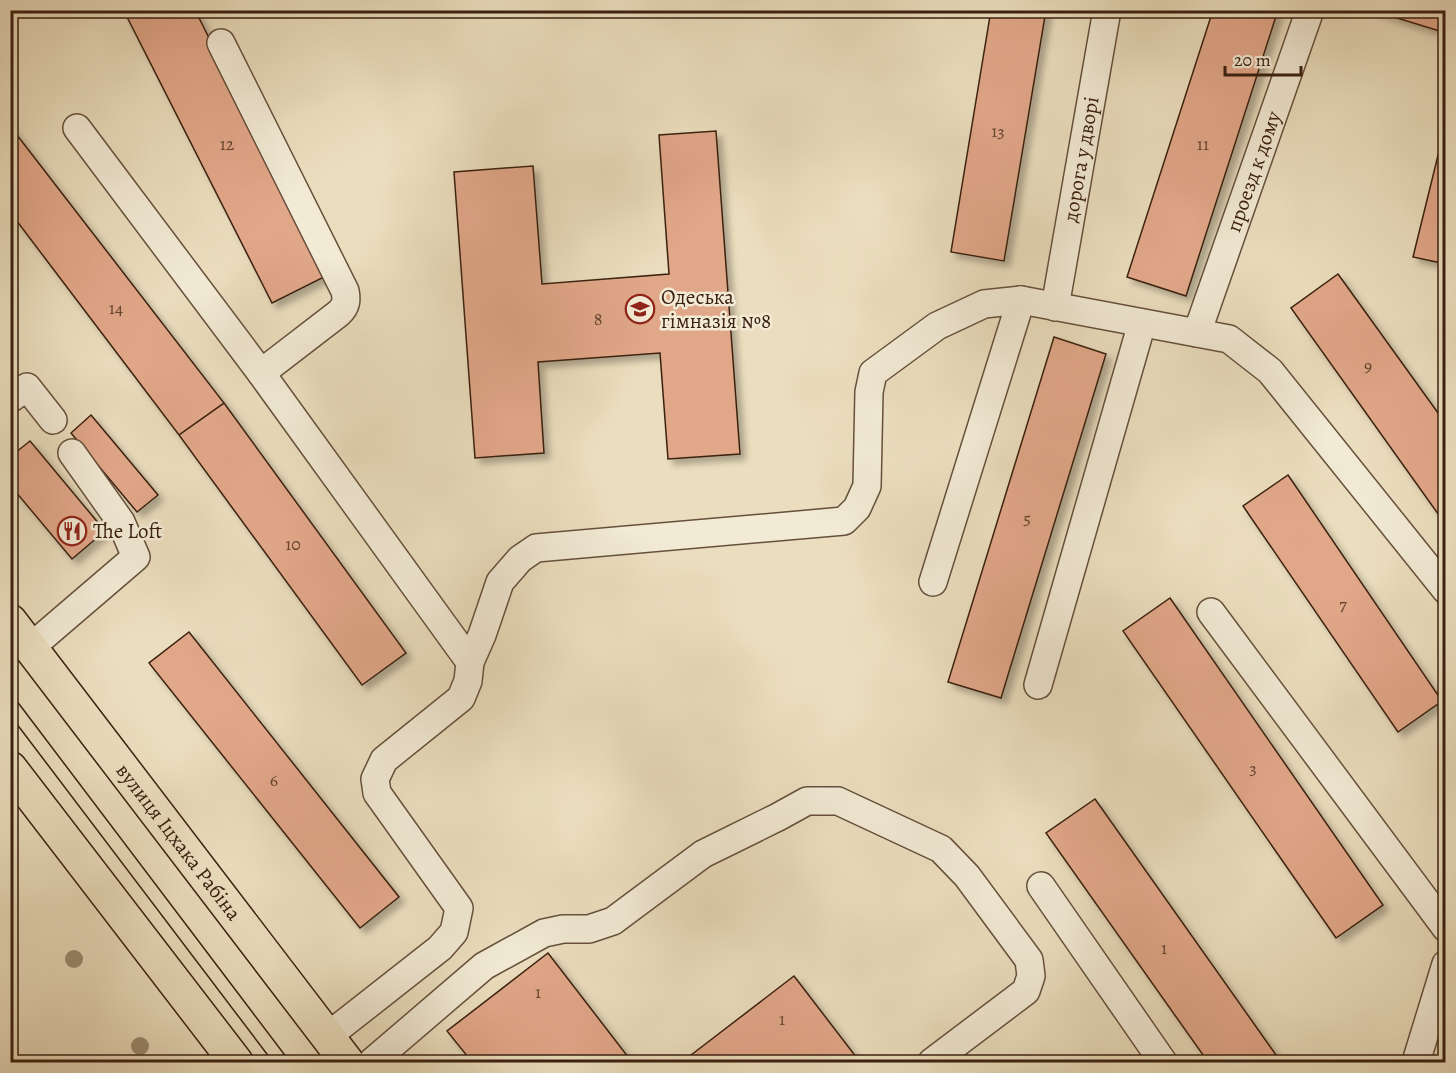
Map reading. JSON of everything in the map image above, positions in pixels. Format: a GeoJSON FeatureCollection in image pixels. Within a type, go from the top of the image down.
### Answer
{"type":"FeatureCollection","features":[{"type":"Feature","properties":{"kind":"main road","name":"вулиця Іцхака Рабіна"},"geometry":{"type":"LineString","coordinates":[[10,621],[347,1062]]}},
{"type":"Feature","properties":{"kind":"main road"},"geometry":{"type":"LineString","coordinates":[[10,768],[231,1060]]}},
{"type":"Feature","properties":{"kind":"street","name":"дорога у дворі"},"geometry":{"type":"LineString","coordinates":[[1055,307],[1107,10]]}},
{"type":"Feature","properties":{"kind":"street","name":"проезд к дому"},"geometry":{"type":"LineString","coordinates":[[1197,333],[1310,10]]}},
{"type":"Feature","properties":{"kind":"street"},"geometry":{"type":"LineString","coordinates":[[221,43],[345,291],[346,299],[345,306],[339,313],[261,373]]}},
{"type":"Feature","properties":{"kind":"street"},"geometry":{"type":"LineString","coordinates":[[77,128],[261,373],[470,662]]}},
{"type":"Feature","properties":{"kind":"street"},"geometry":{"type":"LineString","coordinates":[[933,582],[1021,300]]}},
{"type":"Feature","properties":{"kind":"street"},"geometry":{"type":"LineString","coordinates":[[328,1036],[440,948],[454,932],[459,909],[377,793],[375,779],[384,760],[461,698],[468,681],[470,662],[500,582],[520,559],[536,548],[844,520],[857,508],[867,486],[869,392],[873,374],[938,326],[984,304],[1021,300],[1229,339],[1270,371],[1446,590]]}},
{"type":"Feature","properties":{"kind":"street"},"geometry":{"type":"LineString","coordinates":[[1038,685],[1142,323]]}},
{"type":"Feature","properties":{"kind":"street"},"geometry":{"type":"LineString","coordinates":[[10,399],[27,387],[53,420]]}},
{"type":"Feature","properties":{"kind":"street"},"geometry":{"type":"LineString","coordinates":[[31,647],[136,557],[121,522],[72,453]]}},
{"type":"Feature","properties":{"kind":"street"},"geometry":{"type":"LineString","coordinates":[[1211,612],[1446,928]]}},
{"type":"Feature","properties":{"kind":"street"},"geometry":{"type":"LineString","coordinates":[[372,1062],[484,966],[544,933],[563,929],[589,929],[613,921],[703,854],[807,801],[838,801],[941,849],[967,876],[1029,960],[1031,976],[1026,991],[932,1062]]}},
{"type":"Feature","properties":{"kind":"street"},"geometry":{"type":"LineString","coordinates":[[1041,886],[1163,1062]]}},
{"type":"Feature","properties":{"kind":"street"},"geometry":{"type":"LineString","coordinates":[[1416,1062],[1446,964]]}},
{"type":"Feature","properties":{"kind":"building"},"geometry":{"type":"Polygon","coordinates":[[[130,10],[195,10],[328,275],[272,303],[125,13],[130,10]]]}},
{"type":"Feature","properties":{"kind":"building"},"geometry":{"type":"Polygon","coordinates":[[[991,10],[1046,10],[1004,261],[951,252],[991,10]]]}},
{"type":"Feature","properties":{"kind":"building"},"geometry":{"type":"Polygon","coordinates":[[[1213,10],[1278,10],[1186,296],[1127,277],[1213,10]]]}},
{"type":"Feature","properties":{"kind":"building"},"geometry":{"type":"Polygon","coordinates":[[[1371,10],[1446,10],[1446,33],[1371,10]]]}},
{"type":"Feature","properties":{"kind":"building"},"geometry":{"type":"Polygon","coordinates":[[[10,126],[224,403],[179,435],[10,212],[10,126]]]}},
{"type":"Feature","properties":{"kind":"building"},"geometry":{"type":"Polygon","coordinates":[[[716,131],[740,454],[668,459],[660,353],[538,362],[544,453],[475,458],[454,172],[533,166],[542,284],[669,274],[659,135],[716,131]]]}},
{"type":"Feature","properties":{"kind":"building"},"geometry":{"type":"Polygon","coordinates":[[[1443,135],[1446,135],[1446,264],[1413,257],[1443,135]]]}},
{"type":"Feature","properties":{"kind":"building"},"geometry":{"type":"Polygon","coordinates":[[[1338,274],[1446,424],[1446,525],[1291,308],[1338,274]]]}},
{"type":"Feature","properties":{"kind":"building"},"geometry":{"type":"Polygon","coordinates":[[[1054,337],[1106,354],[1001,698],[948,682],[1054,337]]]}},
{"type":"Feature","properties":{"kind":"building"},"geometry":{"type":"Polygon","coordinates":[[[224,403],[406,653],[362,685],[179,435],[224,403]]]}},
{"type":"Feature","properties":{"kind":"building"},"geometry":{"type":"Polygon","coordinates":[[[91,415],[158,495],[137,512],[71,433],[91,415]]]}},
{"type":"Feature","properties":{"kind":"building"},"geometry":{"type":"Polygon","coordinates":[[[30,441],[105,531],[72,559],[10,485],[10,457],[30,441]]]}},
{"type":"Feature","properties":{"kind":"building"},"geometry":{"type":"Polygon","coordinates":[[[1288,475],[1442,701],[1398,732],[1243,506],[1288,475]]]}},
{"type":"Feature","properties":{"kind":"building"},"geometry":{"type":"Polygon","coordinates":[[[1170,598],[1383,905],[1336,938],[1123,631],[1170,598]]]}},
{"type":"Feature","properties":{"kind":"building"},"geometry":{"type":"Polygon","coordinates":[[[189,632],[399,897],[360,928],[149,663],[189,632]]]}},
{"type":"Feature","properties":{"kind":"building"},"geometry":{"type":"Polygon","coordinates":[[[1095,799],[1281,1062],[1208,1062],[1046,833],[1095,799]]]}},
{"type":"Feature","properties":{"kind":"building"},"geometry":{"type":"Polygon","coordinates":[[[548,953],[632,1062],[472,1062],[447,1031],[548,953]]]}},
{"type":"Feature","properties":{"kind":"building"},"geometry":{"type":"Polygon","coordinates":[[[794,976],[860,1062],[682,1062],[794,976]]]}},
{"type":"Feature","properties":{"kind":"tram line"},"geometry":{"type":"LineString","coordinates":[[10,692],[290,1062]]}},
{"type":"Feature","properties":{"kind":"tram line"},"geometry":{"type":"LineString","coordinates":[[10,715],[273,1062]]}},
{"type":"Feature","properties":{"kind":"place","name":"Одеська гімназія №8"},"geometry":{"type":"Point","coordinates":[640,309]}},
{"type":"Feature","properties":{"kind":"place","name":"The Loft"},"geometry":{"type":"Point","coordinates":[72,531]}}]}
